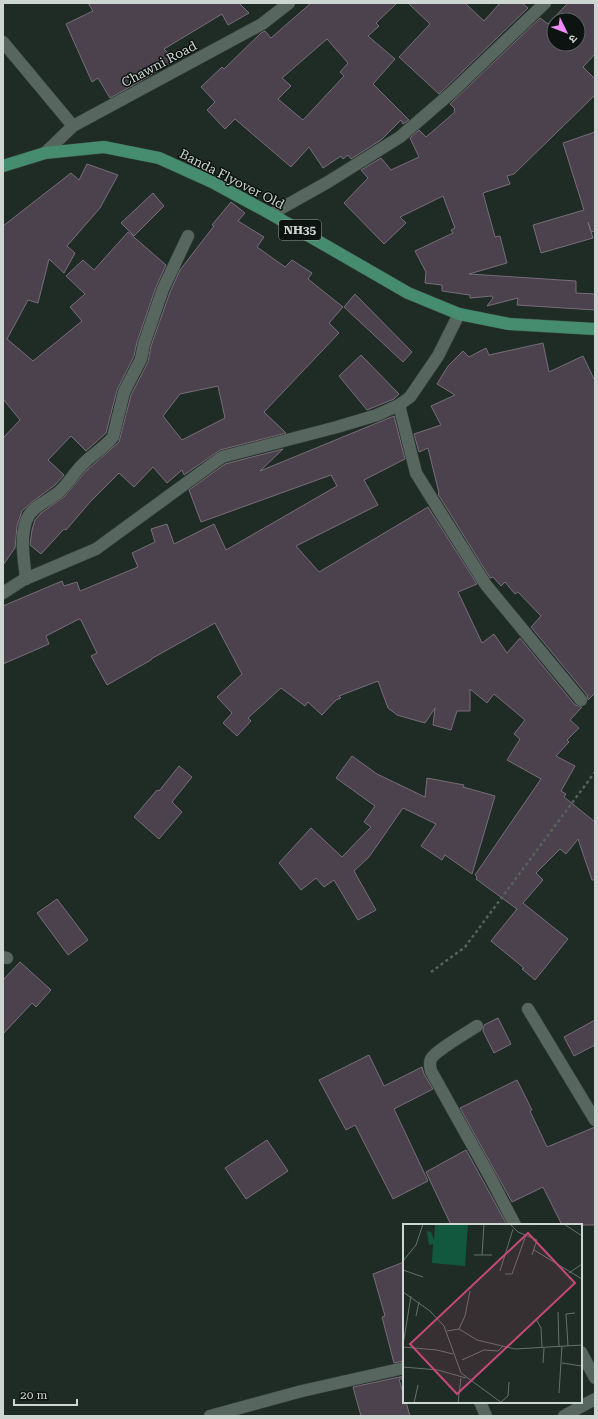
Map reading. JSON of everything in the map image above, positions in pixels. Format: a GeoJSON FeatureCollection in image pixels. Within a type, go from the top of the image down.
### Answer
{"type":"FeatureCollection","features":[{"type":"Feature","properties":{"kind":"highway","name":"Banda Flyover Old"},"geometry":{"type":"LineString","coordinates":[[3,166],[45,153],[104,147],[158,158],[212,182],[271,214],[408,293],[459,314],[509,324],[595,329]]}},
{"type":"Feature","properties":{"kind":"street","name":"Chawni Road"},"geometry":{"type":"LineString","coordinates":[[45,153],[73,126],[262,24],[289,3]]}},
{"type":"Feature","properties":{"kind":"street"},"geometry":{"type":"LineString","coordinates":[[271,214],[328,182],[400,137],[451,93],[544,3]]}},
{"type":"Feature","properties":{"kind":"street"},"geometry":{"type":"LineString","coordinates":[[3,42],[73,126]]}},
{"type":"Feature","properties":{"kind":"street"},"geometry":{"type":"LineString","coordinates":[[26,579],[23,545],[26,522],[36,508],[60,491],[83,464],[109,442],[113,436],[124,392],[141,360],[144,344],[163,289],[188,236]]}},
{"type":"Feature","properties":{"kind":"street"},"geometry":{"type":"LineString","coordinates":[[3,593],[26,579],[96,549],[222,457],[337,427],[377,415],[399,405],[410,397],[438,356],[459,314]]}},
{"type":"Feature","properties":{"kind":"street"},"geometry":{"type":"LineString","coordinates":[[399,405],[416,473],[446,523],[486,586],[581,700]]}},
{"type":"Feature","properties":{"kind":"street"},"geometry":{"type":"LineString","coordinates":[[528,1009],[595,1120]]}},
{"type":"Feature","properties":{"kind":"street"},"geometry":{"type":"LineString","coordinates":[[478,1026],[436,1053],[431,1059],[430,1072],[514,1224]]}},
{"type":"Feature","properties":{"kind":"street"},"geometry":{"type":"LineString","coordinates":[[582,1354],[595,1378]]}},
{"type":"Feature","properties":{"kind":"street"},"geometry":{"type":"LineString","coordinates":[[210,1416],[302,1391],[403,1368]]}},
{"type":"Feature","properties":{"kind":"street"},"geometry":{"type":"LineString","coordinates":[[564,1416],[595,1399]]}},
{"type":"Feature","properties":{"kind":"street"},"geometry":{"type":"LineString","coordinates":[[480,1403],[486,1416]]}},
{"type":"Feature","properties":{"kind":"path"},"geometry":{"type":"LineString","coordinates":[[431,972],[465,947],[595,772]]}},
{"type":"Feature","properties":{"kind":"building"},"geometry":{"type":"Polygon","coordinates":[[[88,3],[242,3],[240,4],[249,13],[228,25],[222,14],[164,49],[175,60],[110,98],[98,78],[92,82],[66,24],[93,11],[88,3]]]}},
{"type":"Feature","properties":{"kind":"building"},"geometry":{"type":"Polygon","coordinates":[[[311,3],[397,3],[376,23],[379,26],[368,36],[395,59],[373,84],[409,120],[403,124],[401,120],[381,140],[351,159],[348,155],[343,159],[341,156],[323,168],[309,147],[291,167],[235,119],[225,129],[207,110],[215,102],[201,87],[222,67],[224,69],[261,33],[265,31],[271,38],[311,3]],[[327,39],[282,78],[291,86],[278,99],[303,120],[344,76],[340,72],[348,63],[327,39]]]}},
{"type":"Feature","properties":{"kind":"building"},"geometry":{"type":"Polygon","coordinates":[[[408,3],[465,3],[484,21],[500,3],[522,3],[528,8],[439,94],[399,57],[430,24],[408,3]]]}},
{"type":"Feature","properties":{"kind":"building"},"geometry":{"type":"Polygon","coordinates":[[[568,3],[595,3],[595,54],[583,67],[595,79],[595,95],[514,174],[507,176],[510,184],[483,193],[495,237],[500,236],[507,263],[469,274],[576,281],[576,293],[595,294],[595,310],[517,305],[518,298],[487,306],[493,298],[492,296],[470,298],[470,295],[442,291],[442,285],[425,283],[426,272],[415,251],[453,233],[451,230],[455,228],[443,196],[400,217],[406,223],[384,244],[344,203],[368,178],[361,170],[381,158],[391,170],[419,157],[410,138],[419,130],[426,137],[455,112],[455,109],[450,104],[540,18],[546,22],[546,52],[586,52],[586,12],[559,12],[568,3]]]}},
{"type":"Feature","properties":{"kind":"building"},"geometry":{"type":"Polygon","coordinates":[[[595,132],[595,231],[591,232],[593,238],[541,253],[533,225],[584,210],[563,143],[595,132]]]}},
{"type":"Feature","properties":{"kind":"building"},"geometry":{"type":"Polygon","coordinates":[[[87,164],[118,175],[100,208],[67,246],[75,253],[64,273],[49,259],[38,303],[28,300],[7,339],[33,361],[82,321],[70,307],[85,294],[66,276],[83,260],[94,270],[128,232],[166,265],[156,287],[137,342],[134,356],[117,390],[106,433],[86,451],[71,436],[48,460],[64,475],[55,485],[22,511],[17,526],[15,548],[3,565],[3,438],[20,420],[3,399],[3,226],[71,173],[79,180],[87,164]]]}},
{"type":"Feature","properties":{"kind":"building"},"geometry":{"type":"Polygon","coordinates":[[[153,193],[164,206],[134,236],[121,223],[153,193]]]}},
{"type":"Feature","properties":{"kind":"building"},"geometry":{"type":"Polygon","coordinates":[[[231,202],[245,213],[238,221],[264,237],[257,247],[285,267],[292,260],[312,273],[308,279],[343,307],[329,323],[339,333],[264,412],[286,433],[220,450],[184,475],[182,470],[167,483],[153,467],[134,487],[119,473],[91,501],[66,530],[64,529],[41,554],[30,545],[35,520],[41,513],[65,496],[86,471],[119,442],[131,395],[148,362],[151,346],[170,292],[180,270],[214,226],[212,225],[231,202]],[[218,386],[180,394],[163,416],[182,440],[225,418],[218,386]]]}},
{"type":"Feature","properties":{"kind":"building"},"geometry":{"type":"Polygon","coordinates":[[[355,294],[412,352],[403,362],[344,307],[355,294]]]}},
{"type":"Feature","properties":{"kind":"building"},"geometry":{"type":"Polygon","coordinates":[[[543,343],[549,372],[583,356],[595,381],[595,693],[588,700],[587,695],[531,627],[541,616],[518,592],[515,594],[505,582],[501,586],[493,577],[490,578],[438,494],[428,448],[419,452],[414,434],[441,425],[431,406],[455,395],[437,384],[448,366],[463,351],[469,357],[486,348],[489,355],[543,343]]]}},
{"type":"Feature","properties":{"kind":"building"},"geometry":{"type":"Polygon","coordinates":[[[361,355],[399,394],[394,399],[367,410],[339,376],[361,355]]]}},
{"type":"Feature","properties":{"kind":"building"},"geometry":{"type":"Polygon","coordinates":[[[394,416],[405,459],[364,480],[378,505],[296,546],[319,572],[428,507],[477,584],[458,592],[482,643],[494,634],[507,653],[520,638],[575,705],[582,707],[570,720],[579,728],[567,740],[569,742],[556,756],[575,766],[561,791],[566,794],[564,797],[595,822],[595,880],[592,880],[578,839],[566,854],[560,849],[536,873],[543,880],[523,903],[568,939],[535,980],[522,969],[524,968],[491,941],[517,909],[476,879],[477,877],[475,875],[541,779],[507,760],[520,739],[514,734],[525,720],[494,694],[487,703],[470,689],[470,711],[457,711],[451,730],[433,725],[435,708],[425,723],[397,715],[388,708],[378,681],[339,696],[341,698],[336,700],[322,715],[308,702],[305,706],[281,688],[248,718],[251,721],[237,736],[223,723],[232,713],[217,697],[242,674],[215,623],[107,685],[91,656],[97,653],[81,620],[79,619],[46,636],[49,644],[3,664],[3,606],[62,581],[64,586],[77,582],[80,591],[138,567],[132,553],[155,542],[151,529],[167,524],[174,544],[214,524],[226,550],[337,486],[331,475],[201,522],[189,490],[225,464],[283,449],[260,471],[394,416]]]}},
{"type":"Feature","properties":{"kind":"building"},"geometry":{"type":"Polygon","coordinates":[[[352,756],[377,774],[425,797],[427,778],[464,785],[463,787],[495,796],[472,874],[445,855],[442,860],[421,846],[436,824],[403,808],[369,857],[354,871],[376,910],[358,920],[334,880],[324,887],[316,878],[301,890],[279,863],[311,828],[342,857],[371,827],[364,822],[375,806],[336,778],[352,756]]]}},
{"type":"Feature","properties":{"kind":"building"},"geometry":{"type":"Polygon","coordinates":[[[179,766],[192,777],[172,802],[182,812],[159,839],[134,817],[157,790],[159,791],[179,766]]]}},
{"type":"Feature","properties":{"kind":"building"},"geometry":{"type":"Polygon","coordinates":[[[57,899],[88,940],[68,955],[37,913],[57,899]]]}},
{"type":"Feature","properties":{"kind":"building"},"geometry":{"type":"Polygon","coordinates":[[[20,962],[51,990],[36,1007],[32,1003],[3,1034],[3,980],[20,962]]]}},
{"type":"Feature","properties":{"kind":"building"},"geometry":{"type":"Polygon","coordinates":[[[498,1018],[511,1044],[494,1053],[483,1031],[484,1025],[498,1018]]]}},
{"type":"Feature","properties":{"kind":"building"},"geometry":{"type":"Polygon","coordinates":[[[595,1020],[595,1045],[574,1056],[564,1037],[595,1020]]]}},
{"type":"Feature","properties":{"kind":"building"},"geometry":{"type":"Polygon","coordinates":[[[369,1055],[384,1086],[422,1067],[424,1074],[433,1089],[394,1109],[428,1181],[393,1199],[355,1125],[346,1130],[319,1080],[369,1055]]]}},
{"type":"Feature","properties":{"kind":"building"},"geometry":{"type":"Polygon","coordinates":[[[517,1080],[532,1110],[530,1111],[547,1147],[595,1127],[595,1225],[562,1224],[543,1187],[512,1202],[460,1108],[517,1080]]]}},
{"type":"Feature","properties":{"kind":"building"},"geometry":{"type":"Polygon","coordinates":[[[267,1140],[288,1171],[246,1199],[225,1168],[267,1140]]]}},
{"type":"Feature","properties":{"kind":"building"},"geometry":{"type":"Polygon","coordinates":[[[466,1150],[506,1224],[451,1224],[426,1172],[466,1150]]]}},
{"type":"Feature","properties":{"kind":"building"},"geometry":{"type":"Polygon","coordinates":[[[403,1262],[403,1361],[394,1363],[382,1317],[385,1316],[373,1274],[403,1262]]]}},
{"type":"Feature","properties":{"kind":"building"},"geometry":{"type":"Polygon","coordinates":[[[403,1376],[403,1379],[399,1379],[403,1393],[403,1403],[406,1403],[410,1416],[361,1416],[353,1387],[403,1376]]]}}]}
